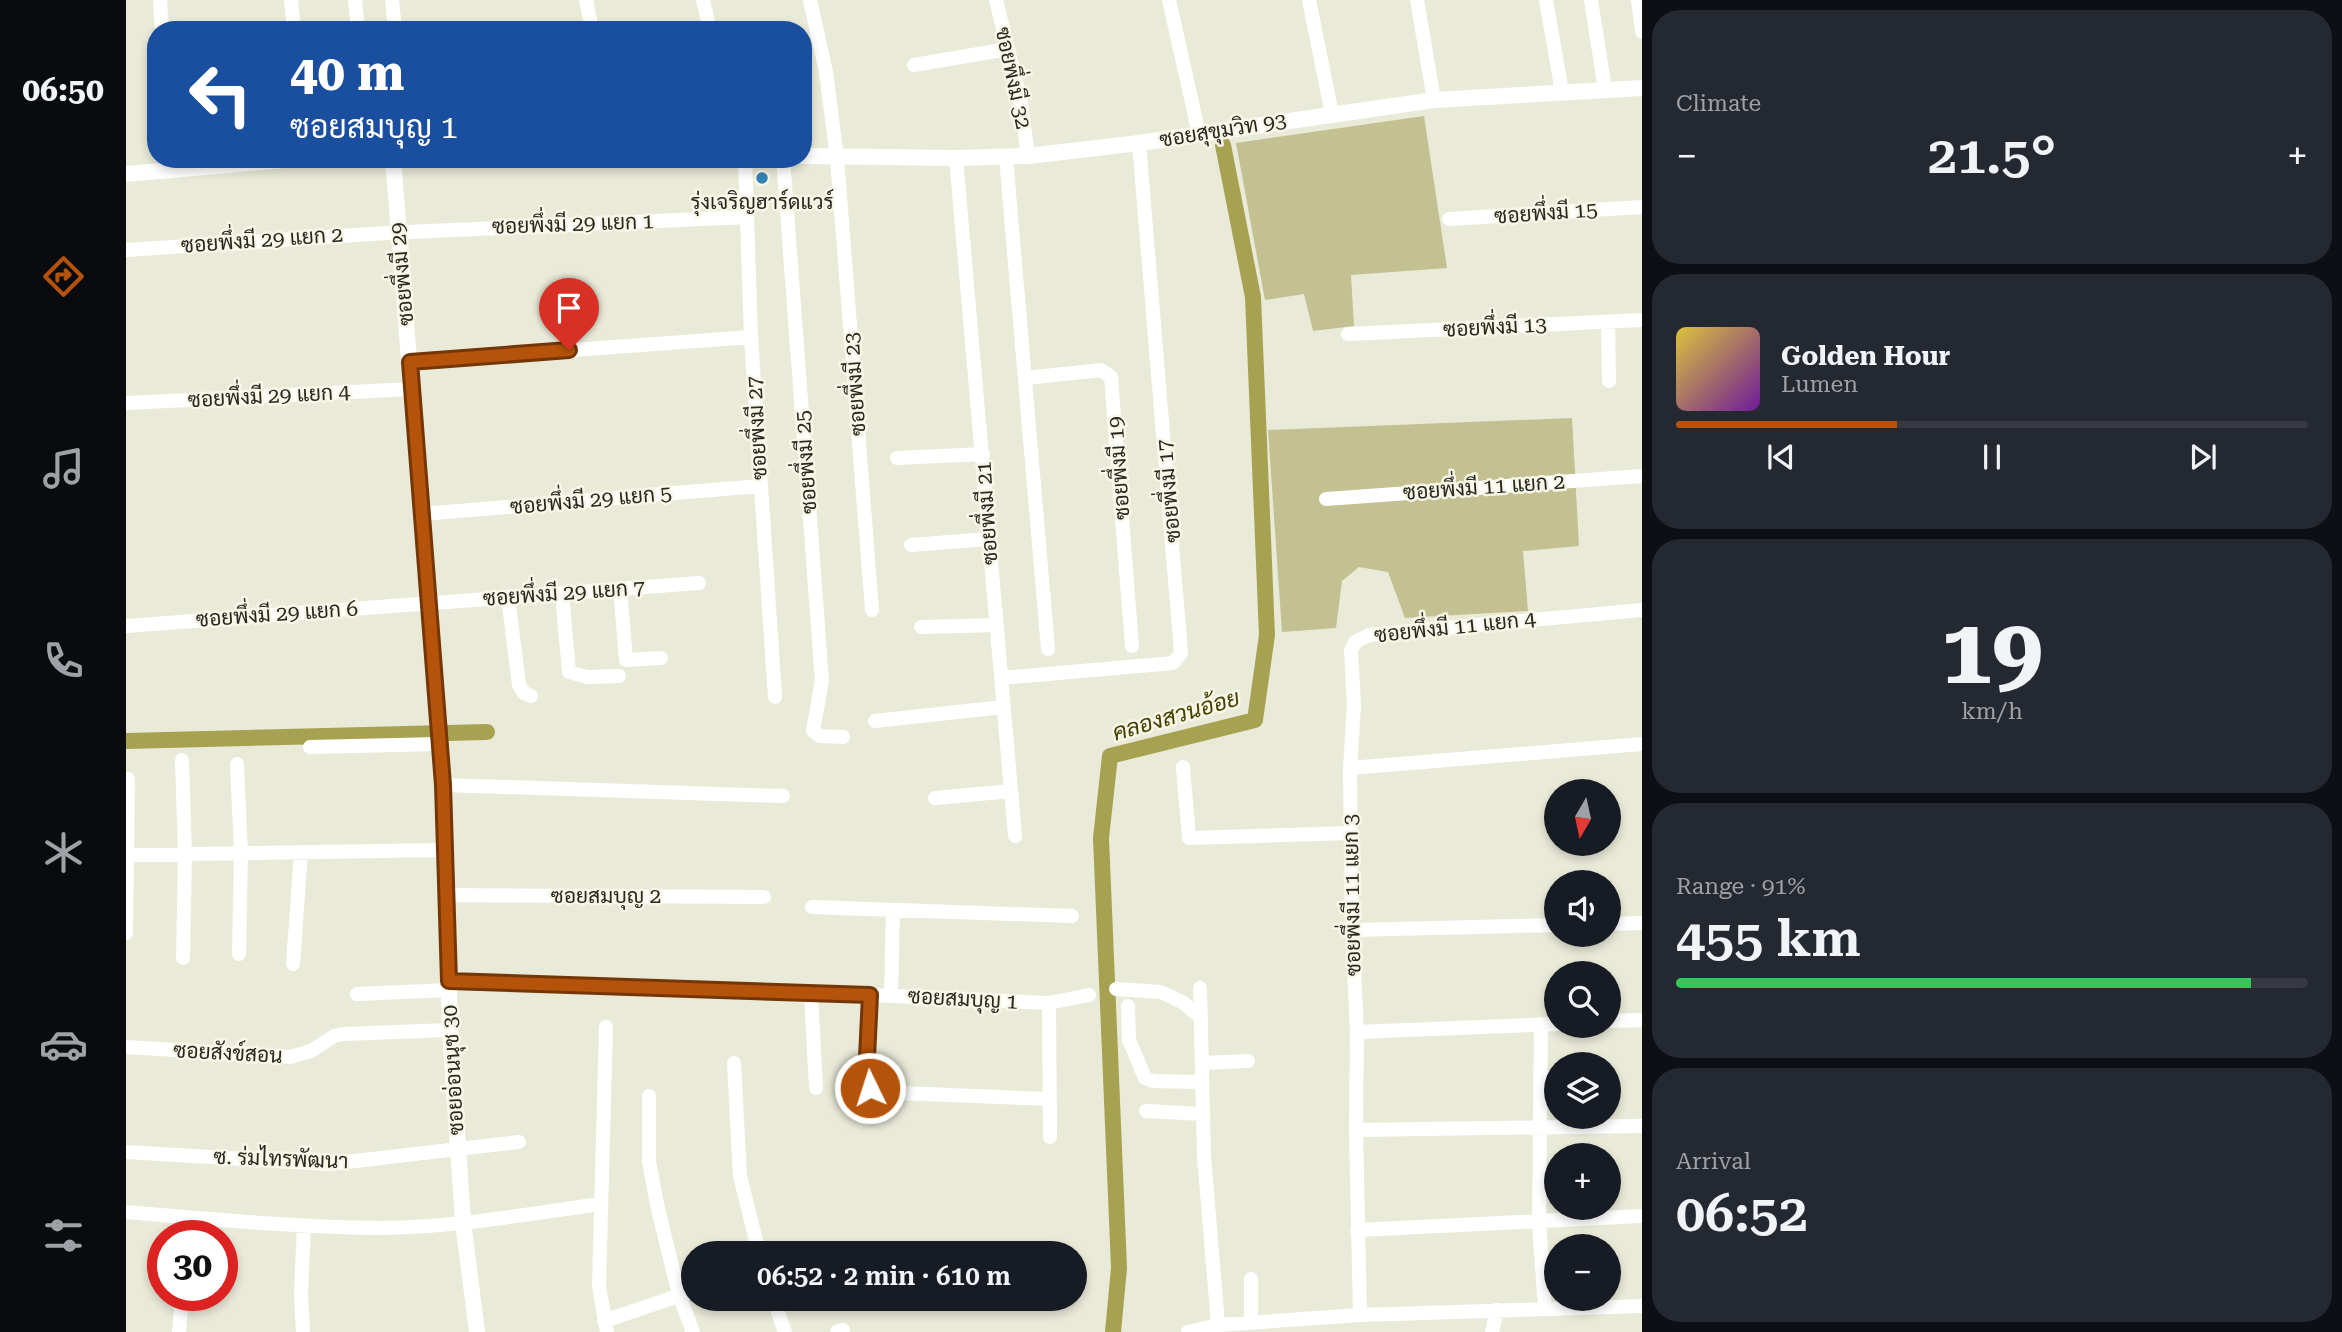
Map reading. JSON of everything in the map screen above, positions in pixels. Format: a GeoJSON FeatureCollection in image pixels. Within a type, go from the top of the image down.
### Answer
{"type":"FeatureCollection","features":[{"type":"Feature","properties":{"kind":"street"},"geometry":{"type":"LineString","coordinates":[[160,0],[161,21]]}},
{"type":"Feature","properties":{"kind":"street"},"geometry":{"type":"LineString","coordinates":[[291,0],[293,21]]}},
{"type":"Feature","properties":{"kind":"street"},"geometry":{"type":"LineString","coordinates":[[355,0],[357,21]]}},
{"type":"Feature","properties":{"kind":"street"},"geometry":{"type":"LineString","coordinates":[[392,0],[394,21]]}},
{"type":"Feature","properties":{"kind":"street"},"geometry":{"type":"LineString","coordinates":[[586,0],[590,21]]}},
{"type":"Feature","properties":{"kind":"street"},"geometry":{"type":"LineString","coordinates":[[703,0],[708,21]]}},
{"type":"Feature","properties":{"kind":"street","name":"ซอยพึ่งมี 23"},"geometry":{"type":"LineString","coordinates":[[810,0],[828,82],[837,158],[872,610]]}},
{"type":"Feature","properties":{"kind":"street","name":"ซอยพึ่งมี 32"},"geometry":{"type":"LineString","coordinates":[[996,0],[1021,103],[1028,156]]}},
{"type":"Feature","properties":{"kind":"street"},"geometry":{"type":"LineString","coordinates":[[1169,0],[1199,134]]}},
{"type":"Feature","properties":{"kind":"street"},"geometry":{"type":"LineString","coordinates":[[1309,0],[1332,114]]}},
{"type":"Feature","properties":{"kind":"street"},"geometry":{"type":"LineString","coordinates":[[1417,0],[1434,100]]}},
{"type":"Feature","properties":{"kind":"street"},"geometry":{"type":"LineString","coordinates":[[1546,0],[1562,92]]}},
{"type":"Feature","properties":{"kind":"street"},"geometry":{"type":"LineString","coordinates":[[1591,0],[1605,90]]}},
{"type":"Feature","properties":{"kind":"street"},"geometry":{"type":"LineString","coordinates":[[1640,7],[1642,32]]}},
{"type":"Feature","properties":{"kind":"street"},"geometry":{"type":"LineString","coordinates":[[914,65],[1008,49]]}},
{"type":"Feature","properties":{"kind":"street","name":"ซอยสุขุมวิท 93"},"geometry":{"type":"LineString","coordinates":[[812,157],[1006,158],[1139,143],[1434,100],[1642,88]]}},
{"type":"Feature","properties":{"kind":"street","name":"ซอยพึ่งมี 17"},"geometry":{"type":"LineString","coordinates":[[1001,678],[1173,663],[1181,653],[1139,143]]}},
{"type":"Feature","properties":{"kind":"street","name":"ซอยพึ่งมี 21"},"geometry":{"type":"LineString","coordinates":[[956,158],[1016,836]]}},
{"type":"Feature","properties":{"kind":"street"},"geometry":{"type":"LineString","coordinates":[[1006,158],[1048,649]]}},
{"type":"Feature","properties":{"kind":"street"},"geometry":{"type":"LineString","coordinates":[[126,174],[155,168]]}},
{"type":"Feature","properties":{"kind":"street","name":"ซอยพึ่งมี 29"},"geometry":{"type":"LineString","coordinates":[[394,168],[439,736]]}},
{"type":"Feature","properties":{"kind":"street","name":"ซอยพึ่งมี 27"},"geometry":{"type":"LineString","coordinates":[[745,168],[751,337],[775,697]]}},
{"type":"Feature","properties":{"kind":"street","name":"ซอยพึ่งมี 25"},"geometry":{"type":"LineString","coordinates":[[784,168],[822,680],[813,731],[820,736],[844,737]]}},
{"type":"Feature","properties":{"kind":"street","name":"ซอยพึ่งมี 15"},"geometry":{"type":"LineString","coordinates":[[1449,219],[1642,207]]}},
{"type":"Feature","properties":{"kind":"street","name":"ซอยพึ่งมี 29 แยก 1"},"geometry":{"type":"LineString","coordinates":[[399,232],[747,217]]}},
{"type":"Feature","properties":{"kind":"street","name":"ซอยพึ่งมี 29 แยก 2"},"geometry":{"type":"LineString","coordinates":[[126,250],[399,232]]}},
{"type":"Feature","properties":{"kind":"street","name":"ซอยพึ่งมี 13"},"geometry":{"type":"LineString","coordinates":[[1348,334],[1642,320]]}},
{"type":"Feature","properties":{"kind":"street"},"geometry":{"type":"LineString","coordinates":[[1608,321],[1609,381]]}},
{"type":"Feature","properties":{"kind":"street"},"geometry":{"type":"LineString","coordinates":[[410,362],[751,337]]}},
{"type":"Feature","properties":{"kind":"street","name":"ซอยพึ่งมี 19"},"geometry":{"type":"LineString","coordinates":[[1026,378],[1101,370],[1111,377],[1132,646]]}},
{"type":"Feature","properties":{"kind":"street","name":"ซอยพึ่งมี 29 แยก 4"},"geometry":{"type":"LineString","coordinates":[[126,403],[412,389]]}},
{"type":"Feature","properties":{"kind":"street"},"geometry":{"type":"LineString","coordinates":[[897,458],[983,454]]}},
{"type":"Feature","properties":{"kind":"street","name":"ซอยพึ่งมี 11 แยก 2"},"geometry":{"type":"LineString","coordinates":[[1326,499],[1642,476]]}},
{"type":"Feature","properties":{"kind":"street","name":"ซอยพึ่งมี 29 แยก 5"},"geometry":{"type":"LineString","coordinates":[[422,514],[761,486]]}},
{"type":"Feature","properties":{"kind":"street"},"geometry":{"type":"LineString","coordinates":[[911,545],[988,539]]}},
{"type":"Feature","properties":{"kind":"street","name":"ซอยพึ่งมี 29 แยก 7"},"geometry":{"type":"LineString","coordinates":[[429,602],[699,583]]}},
{"type":"Feature","properties":{"kind":"street"},"geometry":{"type":"LineString","coordinates":[[620,589],[626,660],[661,658]]}},
{"type":"Feature","properties":{"kind":"street"},"geometry":{"type":"LineString","coordinates":[[562,593],[569,672],[587,677],[619,676]]}},
{"type":"Feature","properties":{"kind":"street"},"geometry":{"type":"LineString","coordinates":[[508,597],[519,685],[524,693],[531,696]]}},
{"type":"Feature","properties":{"kind":"street","name":"ซอยพึ่งมี 29 แยก 6"},"geometry":{"type":"LineString","coordinates":[[126,626],[429,602]]}},
{"type":"Feature","properties":{"kind":"street","name":"ซอยพึ่งมี 11 แยก 4"},"geometry":{"type":"LineString","coordinates":[[1350,768],[1354,705],[1351,651],[1362,638],[1369,635],[1496,622],[1642,610]]}},
{"type":"Feature","properties":{"kind":"street"},"geometry":{"type":"LineString","coordinates":[[922,627],[996,625]]}},
{"type":"Feature","properties":{"kind":"street"},"geometry":{"type":"LineString","coordinates":[[875,721],[1003,707]]}},
{"type":"Feature","properties":{"kind":"street"},"geometry":{"type":"LineString","coordinates":[[310,747],[439,736]]}},
{"type":"Feature","properties":{"kind":"street","name":"ซอยอ่อนนุช 30"},"geometry":{"type":"LineString","coordinates":[[439,736],[443,785],[450,1030],[463,1222],[477,1332]]}},
{"type":"Feature","properties":{"kind":"street"},"geometry":{"type":"LineString","coordinates":[[1350,768],[1642,744]]}},
{"type":"Feature","properties":{"kind":"street"},"geometry":{"type":"LineString","coordinates":[[182,760],[185,854],[183,958]]}},
{"type":"Feature","properties":{"kind":"street"},"geometry":{"type":"LineString","coordinates":[[237,764],[241,853],[239,954]]}},
{"type":"Feature","properties":{"kind":"street"},"geometry":{"type":"LineString","coordinates":[[1183,767],[1189,838],[1350,833]]}},
{"type":"Feature","properties":{"kind":"street","name":"ซอยพึ่งมี 11 แยก 3"},"geometry":{"type":"LineString","coordinates":[[1350,768],[1352,930],[1357,1032],[1360,1315]]}},
{"type":"Feature","properties":{"kind":"street"},"geometry":{"type":"LineString","coordinates":[[126,933],[128,779]]}},
{"type":"Feature","properties":{"kind":"street"},"geometry":{"type":"LineString","coordinates":[[443,785],[783,796]]}},
{"type":"Feature","properties":{"kind":"street"},"geometry":{"type":"LineString","coordinates":[[935,798],[1011,791]]}},
{"type":"Feature","properties":{"kind":"street"},"geometry":{"type":"LineString","coordinates":[[127,855],[444,850]]}},
{"type":"Feature","properties":{"kind":"street"},"geometry":{"type":"LineString","coordinates":[[293,964],[301,852]]}},
{"type":"Feature","properties":{"kind":"street","name":"ซอยสมบุญ 2"},"geometry":{"type":"LineString","coordinates":[[447,895],[764,897]]}},
{"type":"Feature","properties":{"kind":"street"},"geometry":{"type":"LineString","coordinates":[[812,907],[1072,916]]}},
{"type":"Feature","properties":{"kind":"street"},"geometry":{"type":"LineString","coordinates":[[891,996],[893,910]]}},
{"type":"Feature","properties":{"kind":"street"},"geometry":{"type":"LineString","coordinates":[[1621,924],[1642,923]]}},
{"type":"Feature","properties":{"kind":"street"},"geometry":{"type":"LineString","coordinates":[[1352,930],[1544,925]]}},
{"type":"Feature","properties":{"kind":"street","name":"ซอยสมบุญ 1"},"geometry":{"type":"LineString","coordinates":[[357,994],[449,986],[811,993],[1049,1003],[1050,1137]]}},
{"type":"Feature","properties":{"kind":"street"},"geometry":{"type":"LineString","coordinates":[[1200,988],[1204,1157],[1218,1325]]}},
{"type":"Feature","properties":{"kind":"street"},"geometry":{"type":"LineString","coordinates":[[1115,989],[1161,992],[1182,1002],[1201,1017]]}},
{"type":"Feature","properties":{"kind":"street"},"geometry":{"type":"LineString","coordinates":[[811,993],[816,1088]]}},
{"type":"Feature","properties":{"kind":"street"},"geometry":{"type":"LineString","coordinates":[[870,995],[866,1078],[874,1092],[1050,1099]]}},
{"type":"Feature","properties":{"kind":"street"},"geometry":{"type":"LineString","coordinates":[[1049,1003],[1089,995]]}},
{"type":"Feature","properties":{"kind":"street"},"geometry":{"type":"LineString","coordinates":[[1128,1006],[1129,1040],[1145,1078],[1153,1081],[1202,1082]]}},
{"type":"Feature","properties":{"kind":"street"},"geometry":{"type":"LineString","coordinates":[[1621,1021],[1642,1020]]}},
{"type":"Feature","properties":{"kind":"street"},"geometry":{"type":"LineString","coordinates":[[1357,1032],[1544,1024]]}},
{"type":"Feature","properties":{"kind":"street"},"geometry":{"type":"LineString","coordinates":[[606,1027],[599,1286],[605,1327],[681,1295]]}},
{"type":"Feature","properties":{"kind":"street","name":"ซอยสังข์สอน"},"geometry":{"type":"LineString","coordinates":[[126,1047],[290,1057],[311,1051],[334,1036],[344,1034],[450,1030]]}},
{"type":"Feature","properties":{"kind":"street"},"geometry":{"type":"LineString","coordinates":[[1544,1294],[1539,1222],[1541,1127],[1547,1038]]}},
{"type":"Feature","properties":{"kind":"street"},"geometry":{"type":"LineString","coordinates":[[1202,1063],[1248,1061]]}},
{"type":"Feature","properties":{"kind":"street"},"geometry":{"type":"LineString","coordinates":[[734,1063],[740,1176],[756,1241]]}},
{"type":"Feature","properties":{"kind":"street"},"geometry":{"type":"LineString","coordinates":[[649,1096],[649,1162],[658,1209],[681,1278]]}},
{"type":"Feature","properties":{"kind":"street"},"geometry":{"type":"LineString","coordinates":[[1146,1111],[1203,1114]]}},
{"type":"Feature","properties":{"kind":"street"},"geometry":{"type":"LineString","coordinates":[[1356,1130],[1642,1126]]}},
{"type":"Feature","properties":{"kind":"street","name":"ซ. ร่มไทรพัฒนา"},"geometry":{"type":"LineString","coordinates":[[126,1152],[329,1164],[519,1142]]}},
{"type":"Feature","properties":{"kind":"street"},"geometry":{"type":"LineString","coordinates":[[126,1212],[379,1228],[463,1222],[601,1204]]}},
{"type":"Feature","properties":{"kind":"street"},"geometry":{"type":"LineString","coordinates":[[1357,1230],[1642,1216]]}},
{"type":"Feature","properties":{"kind":"street"},"geometry":{"type":"LineString","coordinates":[[303,1332],[301,1295],[304,1225]]}},
{"type":"Feature","properties":{"kind":"street"},"geometry":{"type":"LineString","coordinates":[[1251,1279],[1251,1323]]}},
{"type":"Feature","properties":{"kind":"street"},"geometry":{"type":"LineString","coordinates":[[1621,1307],[1642,1306]]}},
{"type":"Feature","properties":{"kind":"street"},"geometry":{"type":"LineString","coordinates":[[1188,1332],[1218,1325],[1360,1315],[1544,1309]]}},
{"type":"Feature","properties":{"kind":"street"},"geometry":{"type":"LineString","coordinates":[[1492,1332],[1497,1310]]}},
{"type":"Feature","properties":{"kind":"street"},"geometry":{"type":"LineString","coordinates":[[179,1332],[181,1311]]}},
{"type":"Feature","properties":{"kind":"street"},"geometry":{"type":"LineString","coordinates":[[689,1311],[693,1332]]}},
{"type":"Feature","properties":{"kind":"street"},"geometry":{"type":"LineString","coordinates":[[778,1311],[785,1332]]}},
{"type":"Feature","properties":{"kind":"shaded area"},"geometry":{"type":"Polygon","coordinates":[[[1424,116],[1447,268],[1351,275],[1354,326],[1313,331],[1304,294],[1265,300],[1236,143],[1424,116]]]}},
{"type":"Feature","properties":{"kind":"shaded area"},"geometry":{"type":"Polygon","coordinates":[[[1572,418],[1579,546],[1523,551],[1528,611],[1405,618],[1388,572],[1359,567],[1342,581],[1336,628],[1282,632],[1268,430],[1572,418]]]}},
{"type":"Feature","properties":{"kind":"waterway","name":"คลองสวนอ้อย"},"geometry":{"type":"LineString","coordinates":[[1113,1332],[1119,1268],[1101,838],[1110,756],[1255,720],[1267,635],[1253,297],[1223,145]]}},
{"type":"Feature","properties":{"kind":"waterway"},"geometry":{"type":"LineString","coordinates":[[126,741],[487,732]]}},
{"type":"Feature","properties":{"kind":"place","name":"รุ่งเจริญฮาร์ดแวร์"},"geometry":{"type":"Point","coordinates":[762,178]}},
{"type":"Feature","properties":{"kind":"route"},"geometry":{"type":"LineString","coordinates":[[569,350],[410,362],[443,785],[449,981],[870,995],[866,1078],[870,1088]]}}]}
